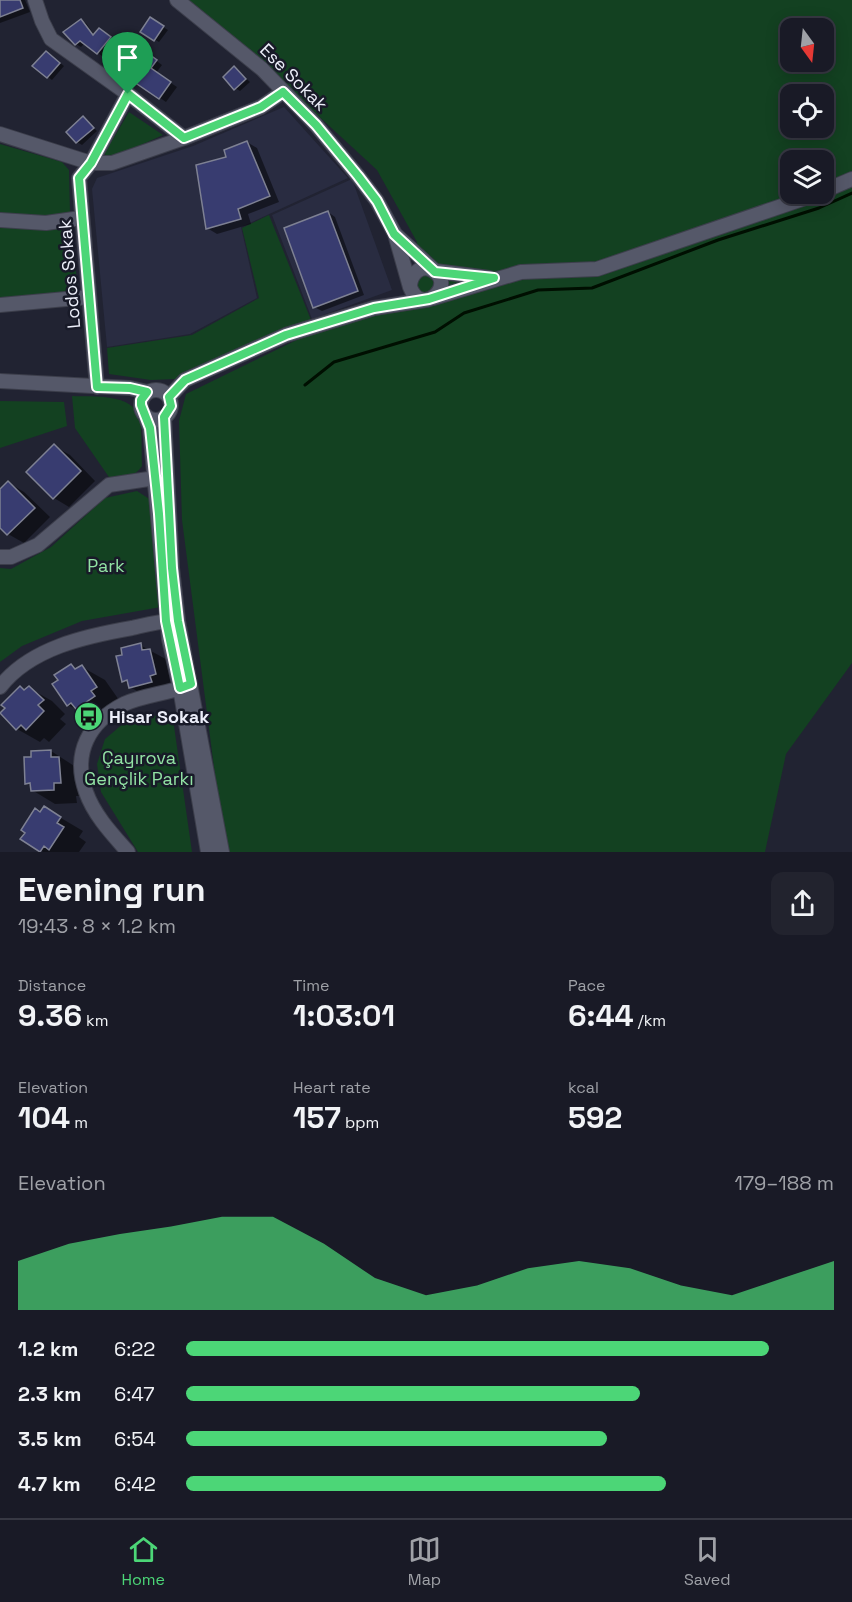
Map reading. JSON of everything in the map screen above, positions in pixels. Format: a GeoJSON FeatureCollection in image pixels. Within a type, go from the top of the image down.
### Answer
{"type":"FeatureCollection","features":[{"type":"Feature","properties":{"kind":"street"},"geometry":{"type":"LineString","coordinates":[[35,0],[51,39],[128,94],[184,138]]}},
{"type":"Feature","properties":{"kind":"street","name":"Ese Sokak"},"geometry":{"type":"LineString","coordinates":[[177,0],[245,54],[316,125],[358,176],[377,201],[394,234],[410,287]]}},
{"type":"Feature","properties":{"kind":"street"},"geometry":{"type":"LineString","coordinates":[[0,134],[91,163],[112,163],[184,138],[261,107],[283,92]]}},
{"type":"Feature","properties":{"kind":"street","name":"Lodos Sokak"},"geometry":{"type":"LineString","coordinates":[[97,387],[79,178],[91,163],[128,94]]}},
{"type":"Feature","properties":{"kind":"street"},"geometry":{"type":"LineString","coordinates":[[834,187],[852,179]]}},
{"type":"Feature","properties":{"kind":"street"},"geometry":{"type":"LineString","coordinates":[[169,397],[185,380],[286,335],[374,308],[429,299],[494,278],[521,272],[597,269],[788,204]]}},
{"type":"Feature","properties":{"kind":"street"},"geometry":{"type":"LineString","coordinates":[[0,220],[46,223],[81,218]]}},
{"type":"Feature","properties":{"kind":"street"},"geometry":{"type":"LineString","coordinates":[[394,234],[439,275],[440,291],[429,299]]}},
{"type":"Feature","properties":{"kind":"street"},"geometry":{"type":"LineString","coordinates":[[429,299],[414,294],[410,287],[415,272],[425,268],[435,272],[494,278]]}},
{"type":"Feature","properties":{"kind":"street"},"geometry":{"type":"LineString","coordinates":[[374,308],[410,287]]}},
{"type":"Feature","properties":{"kind":"street"},"geometry":{"type":"LineString","coordinates":[[0,305],[88,297]]}},
{"type":"Feature","properties":{"kind":"street"},"geometry":{"type":"LineString","coordinates":[[0,381],[130,388],[147,392],[152,390],[161,391],[169,397],[171,406],[164,417],[172,568],[172,621]]}},
{"type":"Feature","properties":{"kind":"street"},"geometry":{"type":"LineString","coordinates":[[147,392],[141,400],[141,405],[150,428],[172,621],[222,852]]}},
{"type":"Feature","properties":{"kind":"street"},"geometry":{"type":"LineString","coordinates":[[145,415],[153,419],[164,417]]}},
{"type":"Feature","properties":{"kind":"street"},"geometry":{"type":"LineString","coordinates":[[0,557],[10,557],[38,545],[109,485],[155,478]]}},
{"type":"Feature","properties":{"kind":"street"},"geometry":{"type":"LineString","coordinates":[[0,687],[9,676],[47,651],[95,635],[172,621]]}},
{"type":"Feature","properties":{"kind":"street"},"geometry":{"type":"LineString","coordinates":[[128,852],[104,825],[86,792],[82,767],[84,741],[99,720],[125,704],[185,686]]}},
{"type":"Feature","properties":{"kind":"street"},"geometry":{"type":"LineString","coordinates":[[185,686],[208,852]]}},
{"type":"Feature","properties":{"kind":"shaded area"},"geometry":{"type":"Polygon","coordinates":[[[284,107],[348,178],[241,227],[257,298],[190,334],[107,347],[92,189],[97,178],[193,146],[284,107]]]}},
{"type":"Feature","properties":{"kind":"shaded area"},"geometry":{"type":"Polygon","coordinates":[[[352,179],[392,290],[312,319],[272,215],[352,179]]]}},
{"type":"Feature","properties":{"kind":"green space"},"geometry":{"type":"Polygon","coordinates":[[[181,0],[852,0],[852,663],[786,754],[765,852],[225,852],[182,520],[179,421],[186,394],[315,331],[404,300],[413,287],[417,242],[377,170],[287,87],[181,0]]]}},
{"type":"Feature","properties":{"kind":"green space"},"geometry":{"type":"Polygon","coordinates":[[[129,112],[163,135],[112,158],[104,154],[129,112]]]}},
{"type":"Feature","properties":{"kind":"green space"},"geometry":{"type":"Polygon","coordinates":[[[0,144],[62,162],[69,170],[70,214],[44,220],[0,217],[0,144]]]}},
{"type":"Feature","properties":{"kind":"green space"},"geometry":{"type":"Polygon","coordinates":[[[269,215],[311,320],[238,349],[175,379],[151,380],[109,374],[107,348],[192,335],[259,298],[242,228],[269,215]]]}},
{"type":"Feature","properties":{"kind":"green space"},"geometry":{"type":"Polygon","coordinates":[[[0,226],[58,228],[72,231],[78,292],[0,301],[0,226]]]}},
{"type":"Feature","properties":{"kind":"green space"},"geometry":{"type":"Polygon","coordinates":[[[72,396],[121,400],[136,410],[141,430],[142,466],[136,472],[111,480],[75,428],[72,396]]]}},
{"type":"Feature","properties":{"kind":"green space"},"geometry":{"type":"Polygon","coordinates":[[[0,401],[64,402],[67,426],[0,448],[0,401]]]}},
{"type":"Feature","properties":{"kind":"green space","name":"Park"},"geometry":{"type":"Polygon","coordinates":[[[137,491],[151,500],[161,607],[82,621],[22,646],[0,662],[0,568],[11,569],[51,547],[105,498],[137,491]]]}},
{"type":"Feature","properties":{"kind":"green space","name":"Çayırova Gençlik Parkı"},"geometry":{"type":"Polygon","coordinates":[[[172,712],[192,852],[138,852],[101,792],[97,764],[105,739],[124,723],[172,712]]]}},
{"type":"Feature","properties":{"kind":"building"},"geometry":{"type":"Polygon","coordinates":[[[0,0],[20,0],[23,8],[0,17],[0,0]]]}},
{"type":"Feature","properties":{"kind":"building"},"geometry":{"type":"Polygon","coordinates":[[[150,17],[164,26],[154,41],[140,32],[150,17]]]}},
{"type":"Feature","properties":{"kind":"building"},"geometry":{"type":"Polygon","coordinates":[[[81,19],[93,35],[99,28],[111,37],[97,54],[80,41],[75,45],[63,32],[81,19]]]}},
{"type":"Feature","properties":{"kind":"building"},"geometry":{"type":"Polygon","coordinates":[[[143,50],[157,60],[151,68],[171,82],[159,99],[124,75],[143,50]]]}},
{"type":"Feature","properties":{"kind":"building"},"geometry":{"type":"Polygon","coordinates":[[[46,51],[60,63],[47,78],[32,66],[46,51]]]}},
{"type":"Feature","properties":{"kind":"building"},"geometry":{"type":"Polygon","coordinates":[[[234,66],[246,79],[234,90],[223,77],[234,66]]]}},
{"type":"Feature","properties":{"kind":"building"},"geometry":{"type":"Polygon","coordinates":[[[83,116],[94,128],[76,143],[66,132],[83,116]]]}},
{"type":"Feature","properties":{"kind":"building"},"geometry":{"type":"Polygon","coordinates":[[[247,141],[270,196],[238,209],[241,219],[206,229],[196,165],[226,157],[224,150],[247,141]]]}},
{"type":"Feature","properties":{"kind":"building"},"geometry":{"type":"Polygon","coordinates":[[[328,211],[358,291],[313,308],[284,228],[328,211]]]}},
{"type":"Feature","properties":{"kind":"building"},"geometry":{"type":"Polygon","coordinates":[[[54,444],[81,471],[53,499],[26,472],[54,444]]]}},
{"type":"Feature","properties":{"kind":"building"},"geometry":{"type":"Polygon","coordinates":[[[8,481],[35,508],[7,535],[0,528],[0,489],[8,481]]]}},
{"type":"Feature","properties":{"kind":"building"},"geometry":{"type":"Polygon","coordinates":[[[141,643],[142,650],[150,649],[156,674],[150,676],[152,682],[129,688],[127,680],[122,682],[116,656],[122,655],[121,648],[141,643]]]}},
{"type":"Feature","properties":{"kind":"building"},"geometry":{"type":"Polygon","coordinates":[[[71,664],[75,669],[82,665],[97,687],[91,691],[95,696],[76,709],[71,703],[67,706],[52,684],[58,680],[54,675],[71,664]]]}},
{"type":"Feature","properties":{"kind":"building"},"geometry":{"type":"Polygon","coordinates":[[[20,686],[24,690],[29,686],[44,700],[38,705],[44,711],[26,730],[21,725],[16,730],[0,713],[5,708],[1,705],[20,686]]]}},
{"type":"Feature","properties":{"kind":"building"},"geometry":{"type":"Polygon","coordinates":[[[51,750],[51,757],[59,757],[61,783],[54,783],[54,790],[31,791],[30,783],[25,784],[24,757],[31,757],[31,751],[51,750]]]}},
{"type":"Feature","properties":{"kind":"building"},"geometry":{"type":"Polygon","coordinates":[[[44,806],[61,817],[57,823],[64,827],[49,850],[44,846],[40,852],[20,839],[25,833],[21,830],[35,808],[40,812],[44,806]]]}},
{"type":"Feature","properties":{"kind":"waterway"},"geometry":{"type":"LineString","coordinates":[[305,385],[334,362],[435,332],[464,313],[538,290],[592,288],[718,240],[819,208],[852,193]]}},
{"type":"Feature","properties":{"kind":"place","name":"Hisar Sokak"},"geometry":{"type":"Point","coordinates":[88,716]}},
{"type":"Feature","properties":{"kind":"route"},"geometry":{"type":"LineString","coordinates":[[283,92],[316,125],[358,176],[377,201],[394,234],[435,272],[494,278],[429,299],[374,308],[286,335],[185,380],[169,397],[171,406],[164,417],[172,568],[178,621],[191,684],[180,688],[166,621],[159,514],[150,428],[141,405],[141,400],[147,392],[130,388],[97,387],[81,218],[79,178],[91,163],[128,94],[184,138],[261,107],[283,92]]}}]}
